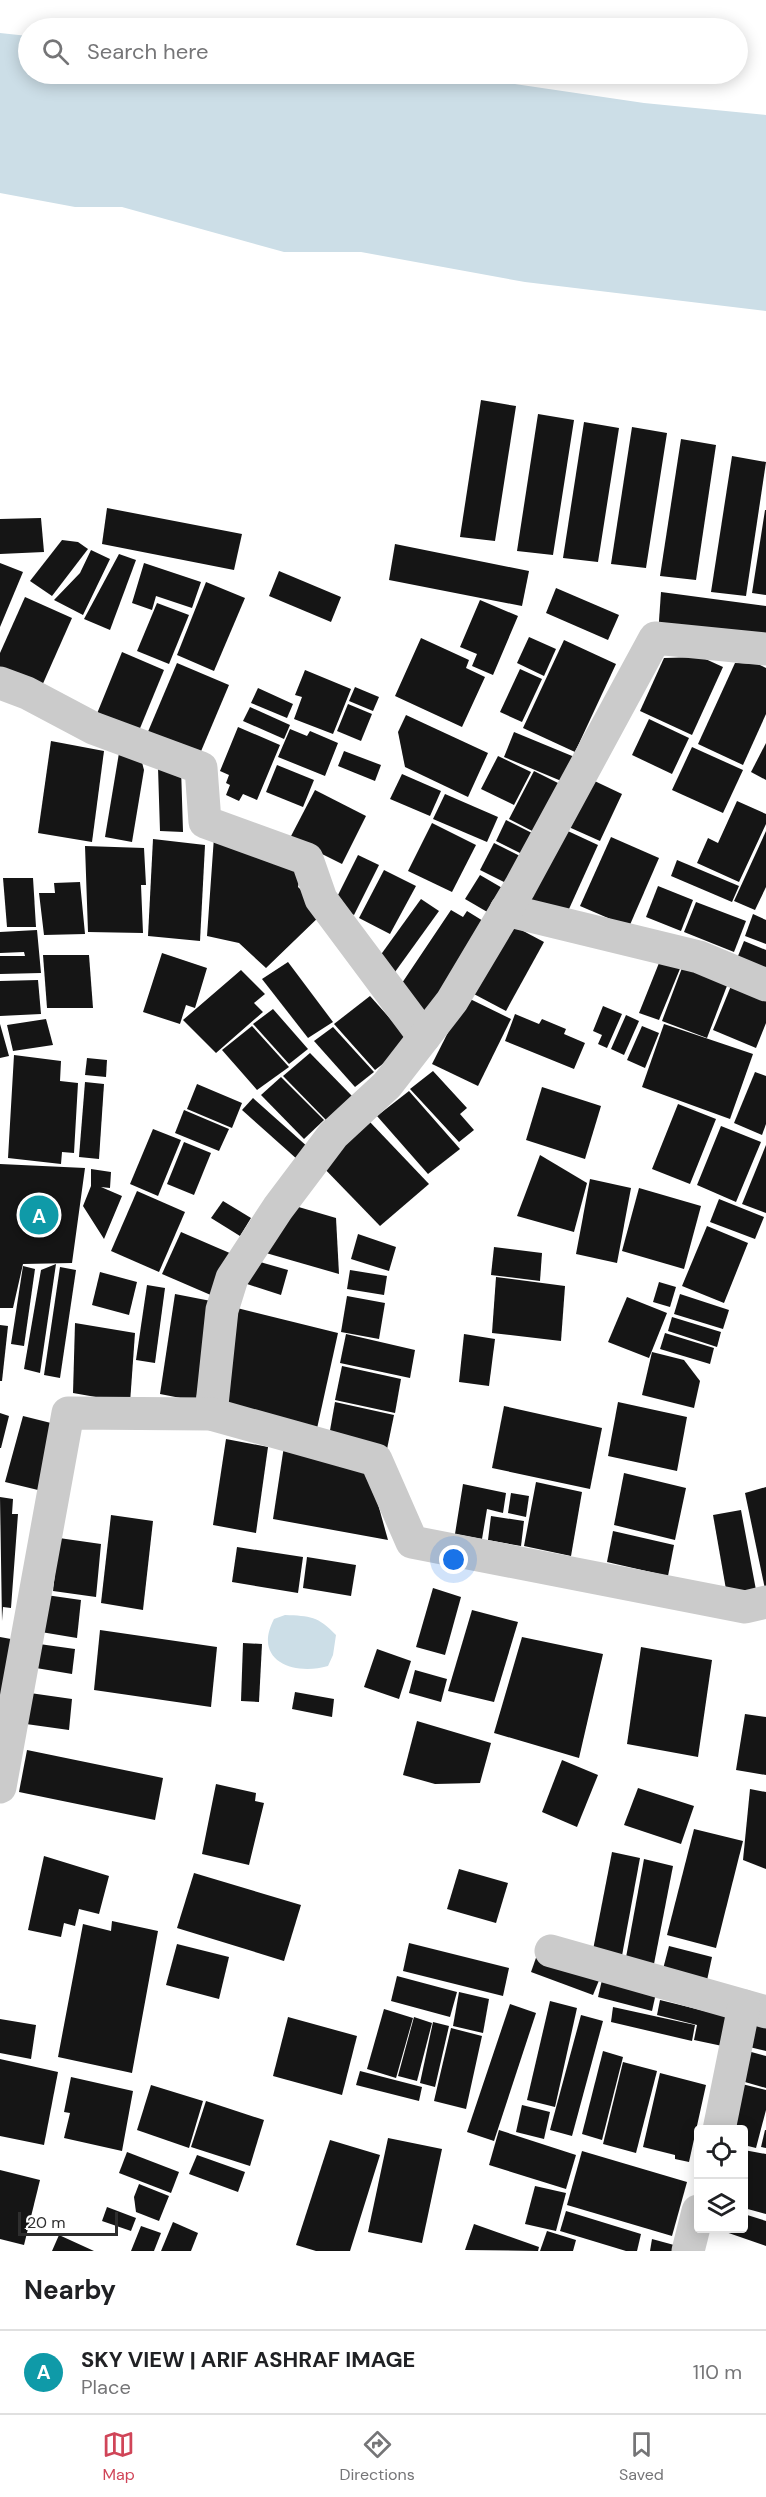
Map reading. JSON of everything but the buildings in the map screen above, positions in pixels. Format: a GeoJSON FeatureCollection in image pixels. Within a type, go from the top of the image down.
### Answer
{"type":"FeatureCollection","features":[{"type":"Feature","properties":{"kind":"street"},"geometry":{"type":"LineString","coordinates":[[211,1414],[222,1310],[232,1278],[278,1208],[333,1135],[387,1085],[452,1001],[506,910],[655,638],[766,649]]}},
{"type":"Feature","properties":{"kind":"street"},"geometry":{"type":"LineString","coordinates":[[0,683],[27,693],[93,728],[201,768],[205,822],[307,860],[321,898],[424,1037]]}},
{"type":"Feature","properties":{"kind":"street"},"geometry":{"type":"LineString","coordinates":[[506,910],[699,957],[766,985]]}},
{"type":"Feature","properties":{"kind":"street"},"geometry":{"type":"LineString","coordinates":[[1,1774],[68,1413],[211,1414],[376,1460],[412,1542],[745,1607],[766,1602]]}},
{"type":"Feature","properties":{"kind":"street"},"geometry":{"type":"LineString","coordinates":[[552,1951],[755,2009],[720,2125]]}},
{"type":"Feature","properties":{"kind":"street"},"geometry":{"type":"LineString","coordinates":[[688,2251],[694,2229]]}},
{"type":"Feature","properties":{"kind":"shaded area"},"geometry":{"type":"Polygon","coordinates":[[[0,33],[18,35],[18,84],[515,84],[644,103],[766,115],[766,311],[525,282],[361,252],[284,252],[122,207],[75,207],[0,193],[0,33]]]}},
{"type":"Feature","properties":{"kind":"shaded area"},"geometry":{"type":"Polygon","coordinates":[[[285,1615],[313,1618],[336,1635],[333,1655],[328,1666],[315,1669],[290,1667],[272,1655],[268,1645],[269,1633],[274,1619],[285,1615]]]}},
{"type":"Feature","properties":{"kind":"place","name":"SKY VIEW | ARIF ASHRAF IMAGE"},"geometry":{"type":"Point","coordinates":[39,1215]}}]}
